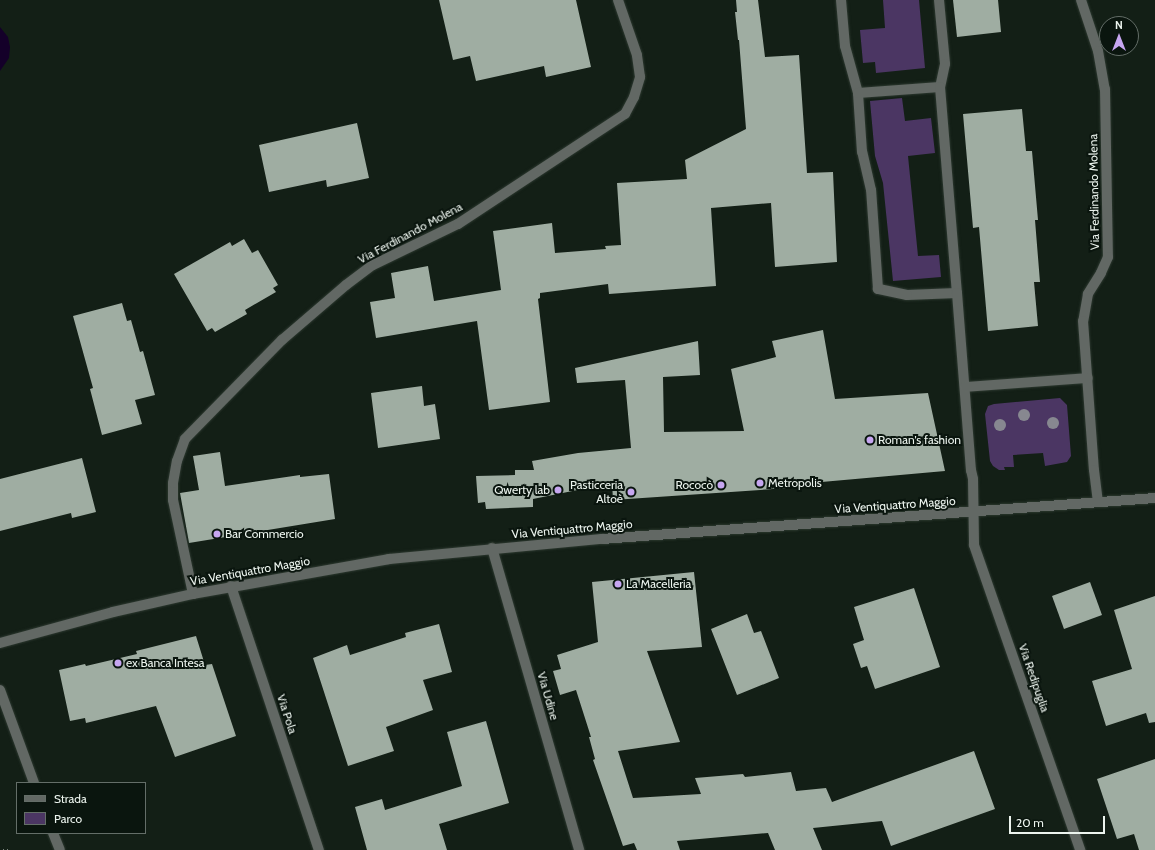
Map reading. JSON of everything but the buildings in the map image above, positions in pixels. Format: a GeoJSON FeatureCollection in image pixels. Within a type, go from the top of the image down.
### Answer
{"type":"FeatureCollection","features":[{"type":"Feature","properties":{"kind":"street","name":"Via Ferdinando Molena"},"geometry":{"type":"LineString","coordinates":[[193,594],[173,500],[173,483],[185,439],[282,340],[346,285],[373,265],[458,224],[625,114],[634,97],[640,76],[637,55],[618,0]]}},
{"type":"Feature","properties":{"kind":"street"},"geometry":{"type":"LineString","coordinates":[[841,0],[845,46],[858,93],[862,152],[871,190],[878,289],[907,295],[957,293]]}},
{"type":"Feature","properties":{"kind":"street","name":"Via Redipuglia"},"geometry":{"type":"LineString","coordinates":[[939,0],[945,64],[940,87],[973,479],[974,545],[1080,850]]}},
{"type":"Feature","properties":{"kind":"street","name":"Via Ferdinando Molena"},"geometry":{"type":"LineString","coordinates":[[1081,0],[1098,51],[1106,97],[1108,257],[1101,273],[1088,294],[1084,321],[1094,470],[1098,502]]}},
{"type":"Feature","properties":{"kind":"street"},"geometry":{"type":"LineString","coordinates":[[858,93],[940,87]]}},
{"type":"Feature","properties":{"kind":"street"},"geometry":{"type":"LineString","coordinates":[[965,387],[1088,378]]}},
{"type":"Feature","properties":{"kind":"street","name":"Via Ventiquattro Maggio"},"geometry":{"type":"LineString","coordinates":[[0,643],[113,612],[193,594],[389,559],[492,548],[1155,498]]}},
{"type":"Feature","properties":{"kind":"street","name":"Via Udine"},"geometry":{"type":"LineString","coordinates":[[492,548],[579,850]]}},
{"type":"Feature","properties":{"kind":"street","name":"Via Pola"},"geometry":{"type":"LineString","coordinates":[[231,586],[319,850]]}},
{"type":"Feature","properties":{"kind":"street"},"geometry":{"type":"LineString","coordinates":[[0,690],[34,782]]}},
{"type":"Feature","properties":{"kind":"street"},"geometry":{"type":"LineString","coordinates":[[53,834],[60,850]]}},
{"type":"Feature","properties":{"kind":"path"},"geometry":{"type":"LineString","coordinates":[[3,850],[10,850]]}},
{"type":"Feature","properties":{"kind":"green space"},"geometry":{"type":"Polygon","coordinates":[[[883,0],[919,0],[925,68],[876,73],[875,62],[863,63],[860,30],[885,28],[883,0]]]}},
{"type":"Feature","properties":{"kind":"green space"},"geometry":{"type":"Polygon","coordinates":[[[902,98],[905,121],[931,118],[935,153],[908,156],[918,256],[939,255],[941,277],[893,281],[883,183],[875,156],[870,101],[902,98]]]}},
{"type":"Feature","properties":{"kind":"green space"},"geometry":{"type":"Polygon","coordinates":[[[1060,398],[1067,405],[1071,456],[1067,462],[1045,466],[1043,453],[1013,455],[1014,467],[1004,467],[1005,470],[999,470],[993,466],[990,461],[985,414],[988,406],[994,404],[1060,398]]]}},
{"type":"Feature","properties":{"kind":"shaded area"},"geometry":{"type":"Polygon","coordinates":[[[0,27],[8,37],[10,47],[9,58],[0,71],[0,27]]]}},
{"type":"Feature","properties":{"kind":"place","name":"Roman's fashion"},"geometry":{"type":"Point","coordinates":[870,440]}},
{"type":"Feature","properties":{"kind":"place","name":"Metropolis"},"geometry":{"type":"Point","coordinates":[760,483]}},
{"type":"Feature","properties":{"kind":"place","name":"Rococò"},"geometry":{"type":"Point","coordinates":[721,485]}},
{"type":"Feature","properties":{"kind":"place","name":"Qwerty lab"},"geometry":{"type":"Point","coordinates":[558,490]}},
{"type":"Feature","properties":{"kind":"place","name":"Pasticceria Altoè"},"geometry":{"type":"Point","coordinates":[631,492]}},
{"type":"Feature","properties":{"kind":"place","name":"Bar Commercio"},"geometry":{"type":"Point","coordinates":[217,534]}},
{"type":"Feature","properties":{"kind":"place","name":"La Macelleria"},"geometry":{"type":"Point","coordinates":[618,584]}},
{"type":"Feature","properties":{"kind":"place","name":"ex Banca Intesa"},"geometry":{"type":"Point","coordinates":[118,663]}}]}
